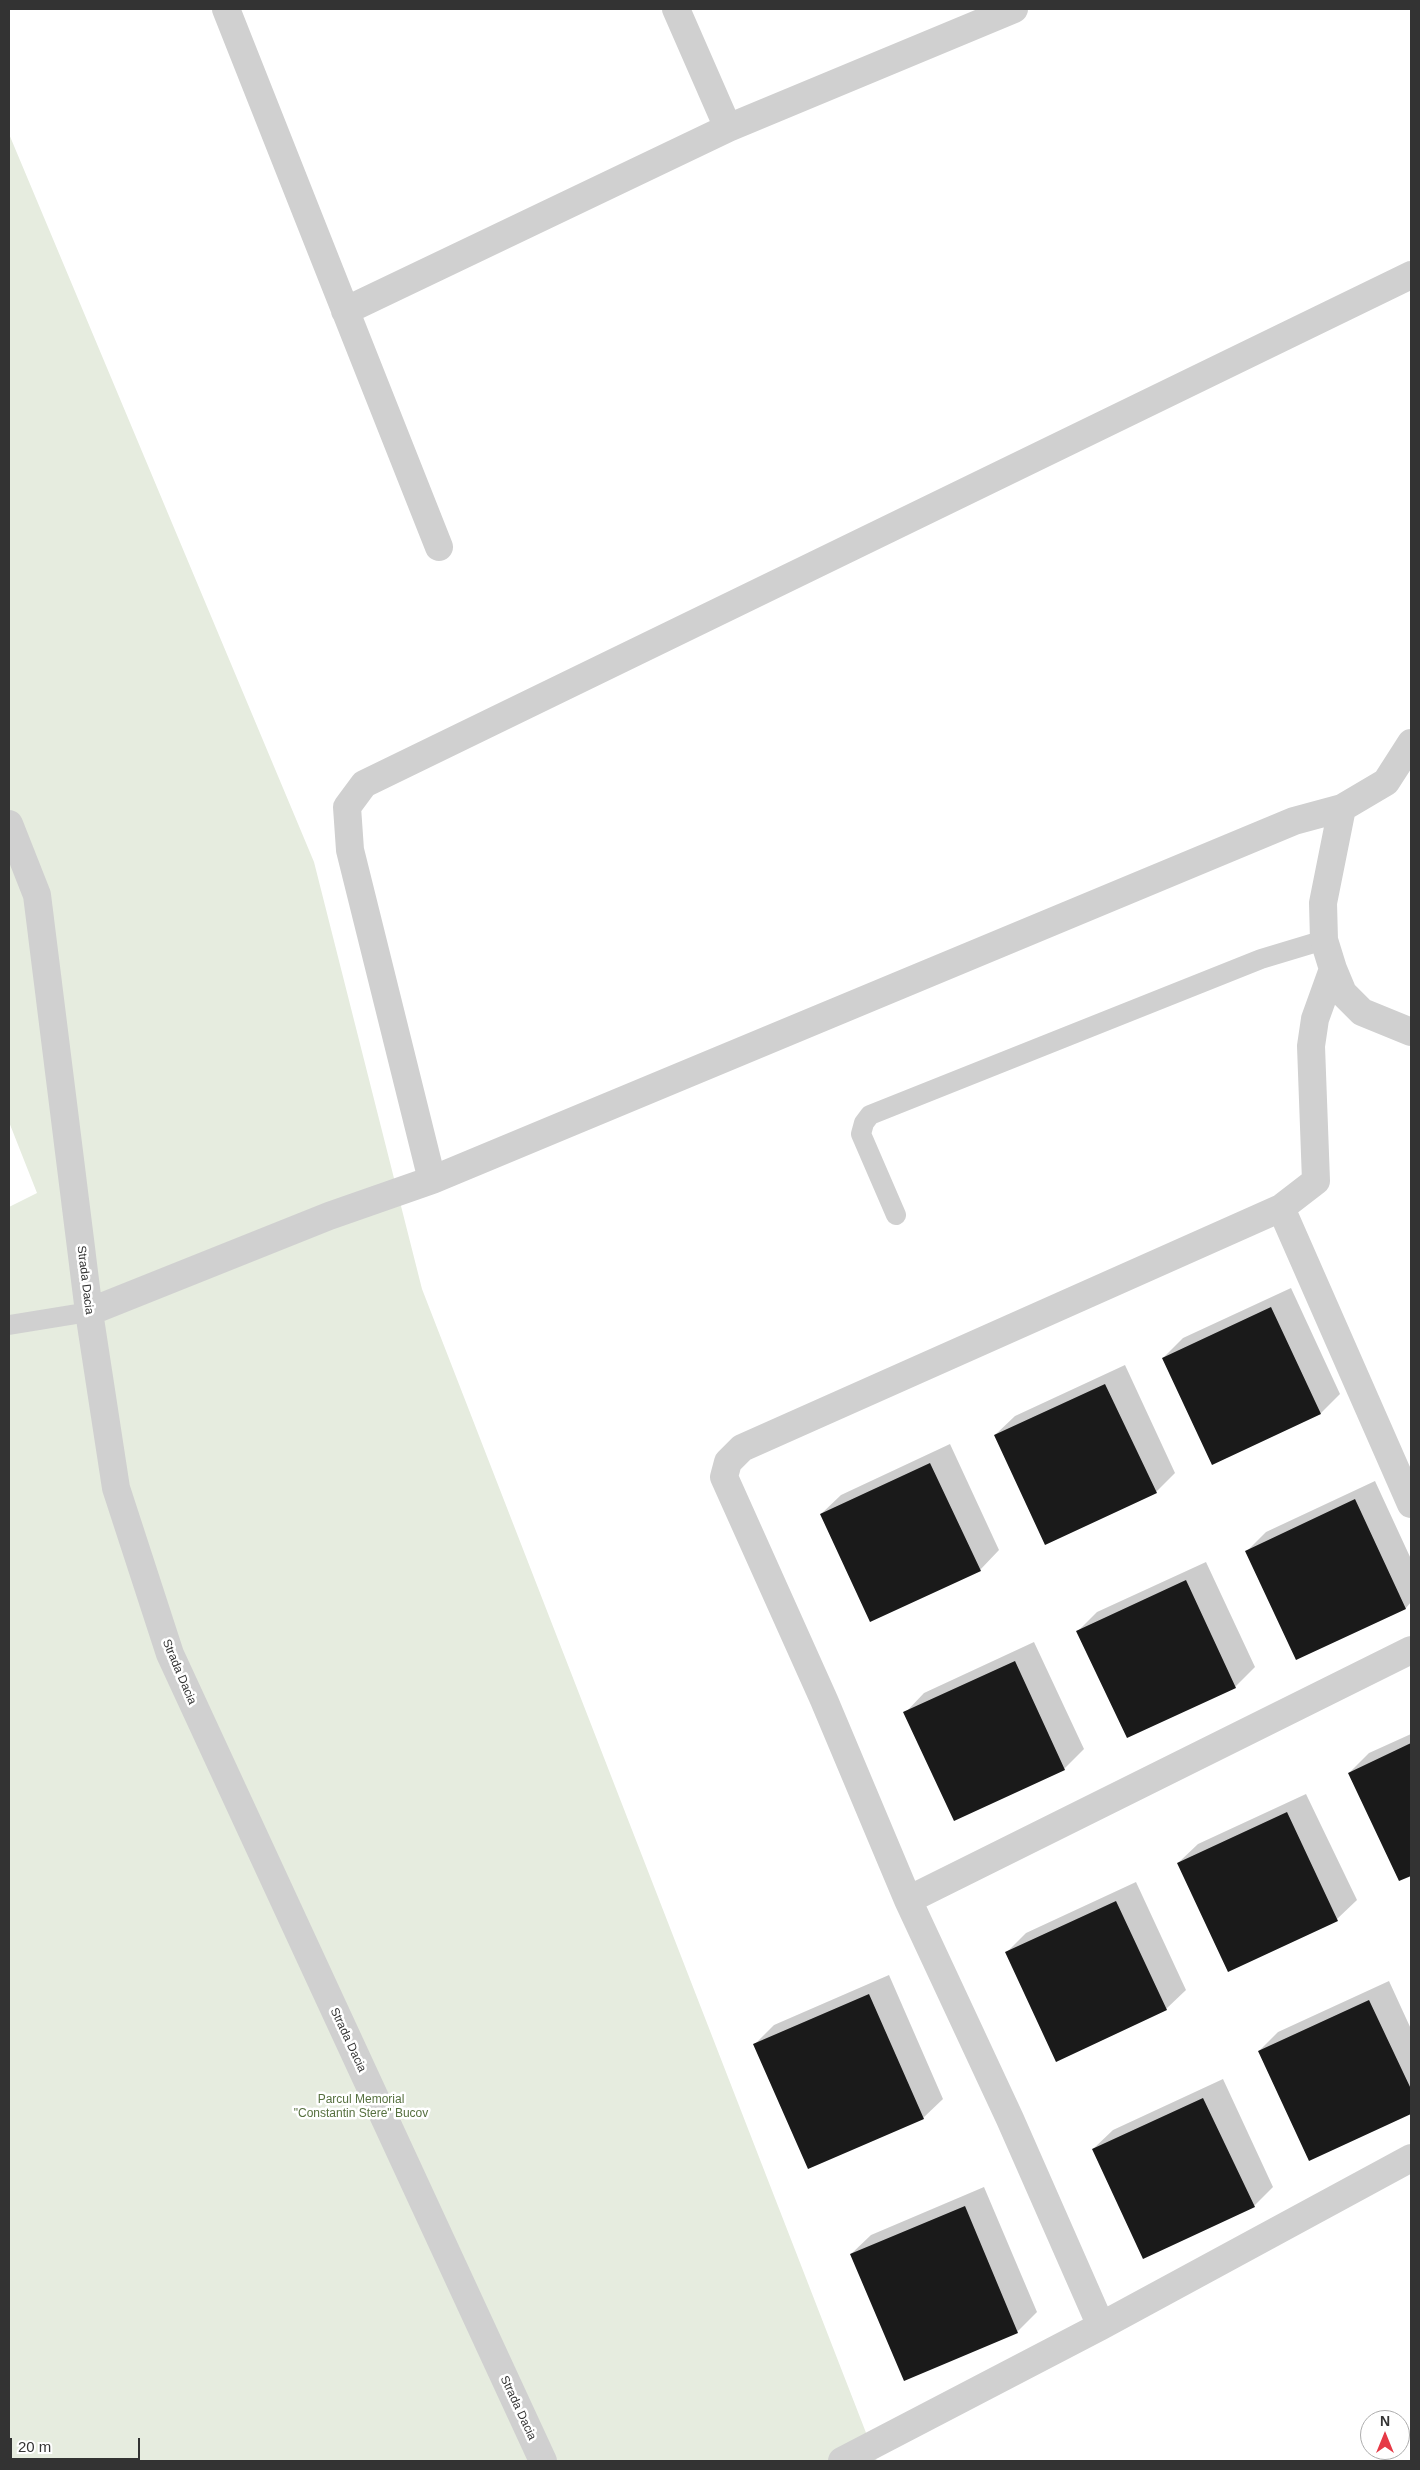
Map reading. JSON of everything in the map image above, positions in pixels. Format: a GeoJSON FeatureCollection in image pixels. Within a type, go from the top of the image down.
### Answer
{"type":"FeatureCollection","features":[{"type":"Feature","properties":{"kind":"street"},"geometry":{"type":"LineString","coordinates":[[226,9],[439,547]]}},
{"type":"Feature","properties":{"kind":"street"},"geometry":{"type":"LineString","coordinates":[[676,9],[728,128]]}},
{"type":"Feature","properties":{"kind":"street"},"geometry":{"type":"LineString","coordinates":[[345,311],[728,128],[1014,9]]}},
{"type":"Feature","properties":{"kind":"street"},"geometry":{"type":"LineString","coordinates":[[432,1180],[350,850],[347,807],[364,784],[1411,275]]}},
{"type":"Feature","properties":{"kind":"street"},"geometry":{"type":"LineString","coordinates":[[89,1312],[329,1216],[432,1180],[1294,821],[1342,808],[1386,782],[1411,743]]}},
{"type":"Feature","properties":{"kind":"street"},"geometry":{"type":"LineString","coordinates":[[1342,808],[1322,903],[1324,940],[1343,993],[1362,1012],[1411,1032]]}},
{"type":"Feature","properties":{"kind":"street","name":"Strada Dacia"},"geometry":{"type":"LineString","coordinates":[[9,824],[37,895],[89,1312],[116,1488],[170,1654],[543,2461]]}},
{"type":"Feature","properties":{"kind":"street"},"geometry":{"type":"LineString","coordinates":[[1101,2326],[1010,2118],[908,1900],[824,1700],[724,1476],[728,1462],[742,1448],[1281,1208],[1316,1181],[1311,1046],[1315,1019],[1333,969]]}},
{"type":"Feature","properties":{"kind":"street"},"geometry":{"type":"LineString","coordinates":[[1281,1208],[1411,1504]]}},
{"type":"Feature","properties":{"kind":"street"},"geometry":{"type":"LineString","coordinates":[[908,1900],[1411,1650]]}},
{"type":"Feature","properties":{"kind":"street"},"geometry":{"type":"LineString","coordinates":[[842,2461],[1101,2326],[1411,2158]]}},
{"type":"Feature","properties":{"kind":"lane"},"geometry":{"type":"LineString","coordinates":[[896,1215],[861,1134],[864,1123],[870,1115],[1261,959],[1324,940]]}},
{"type":"Feature","properties":{"kind":"lane"},"geometry":{"type":"LineString","coordinates":[[9,1325],[89,1312]]}},
{"type":"Feature","properties":{"kind":"green space","name":"Parcul Memorial \"Constantin Stere\" Bucov"},"geometry":{"type":"Polygon","coordinates":[[[9,134],[314,862],[422,1289],[877,2461],[9,2461],[9,1207],[37,1193],[9,1122],[9,134]]]}},
{"type":"Feature","properties":{"kind":"building"},"geometry":{"type":"Polygon","coordinates":[[[1271,1307],[1321,1414],[1212,1465],[1162,1358],[1271,1307]]]}},
{"type":"Feature","properties":{"kind":"building"},"geometry":{"type":"Polygon","coordinates":[[[1105,1384],[1157,1493],[1045,1545],[994,1435],[1105,1384]]]}},
{"type":"Feature","properties":{"kind":"building"},"geometry":{"type":"Polygon","coordinates":[[[930,1463],[981,1571],[870,1622],[820,1514],[930,1463]]]}},
{"type":"Feature","properties":{"kind":"building"},"geometry":{"type":"Polygon","coordinates":[[[1355,1499],[1406,1609],[1296,1660],[1245,1551],[1355,1499]]]}},
{"type":"Feature","properties":{"kind":"building"},"geometry":{"type":"Polygon","coordinates":[[[1186,1580],[1236,1688],[1127,1738],[1076,1631],[1186,1580]]]}},
{"type":"Feature","properties":{"kind":"building"},"geometry":{"type":"Polygon","coordinates":[[[1015,1661],[1065,1770],[954,1821],[903,1712],[1015,1661]]]}},
{"type":"Feature","properties":{"kind":"building"},"geometry":{"type":"Polygon","coordinates":[[[1411,1743],[1411,1876],[1399,1881],[1348,1773],[1411,1743]]]}},
{"type":"Feature","properties":{"kind":"building"},"geometry":{"type":"Polygon","coordinates":[[[1287,1812],[1338,1921],[1228,1972],[1177,1863],[1287,1812]]]}},
{"type":"Feature","properties":{"kind":"building"},"geometry":{"type":"Polygon","coordinates":[[[1116,1901],[1167,2010],[1056,2062],[1005,1952],[1116,1901]]]}},
{"type":"Feature","properties":{"kind":"building"},"geometry":{"type":"Polygon","coordinates":[[[869,1994],[924,2119],[808,2169],[753,2044],[869,1994]]]}},
{"type":"Feature","properties":{"kind":"building"},"geometry":{"type":"Polygon","coordinates":[[[1369,2000],[1411,2089],[1411,2114],[1309,2161],[1258,2051],[1369,2000]]]}},
{"type":"Feature","properties":{"kind":"building"},"geometry":{"type":"Polygon","coordinates":[[[1203,2098],[1255,2207],[1143,2259],[1092,2149],[1203,2098]]]}},
{"type":"Feature","properties":{"kind":"building"},"geometry":{"type":"Polygon","coordinates":[[[965,2206],[1018,2333],[904,2381],[850,2254],[965,2206]]]}}]}
